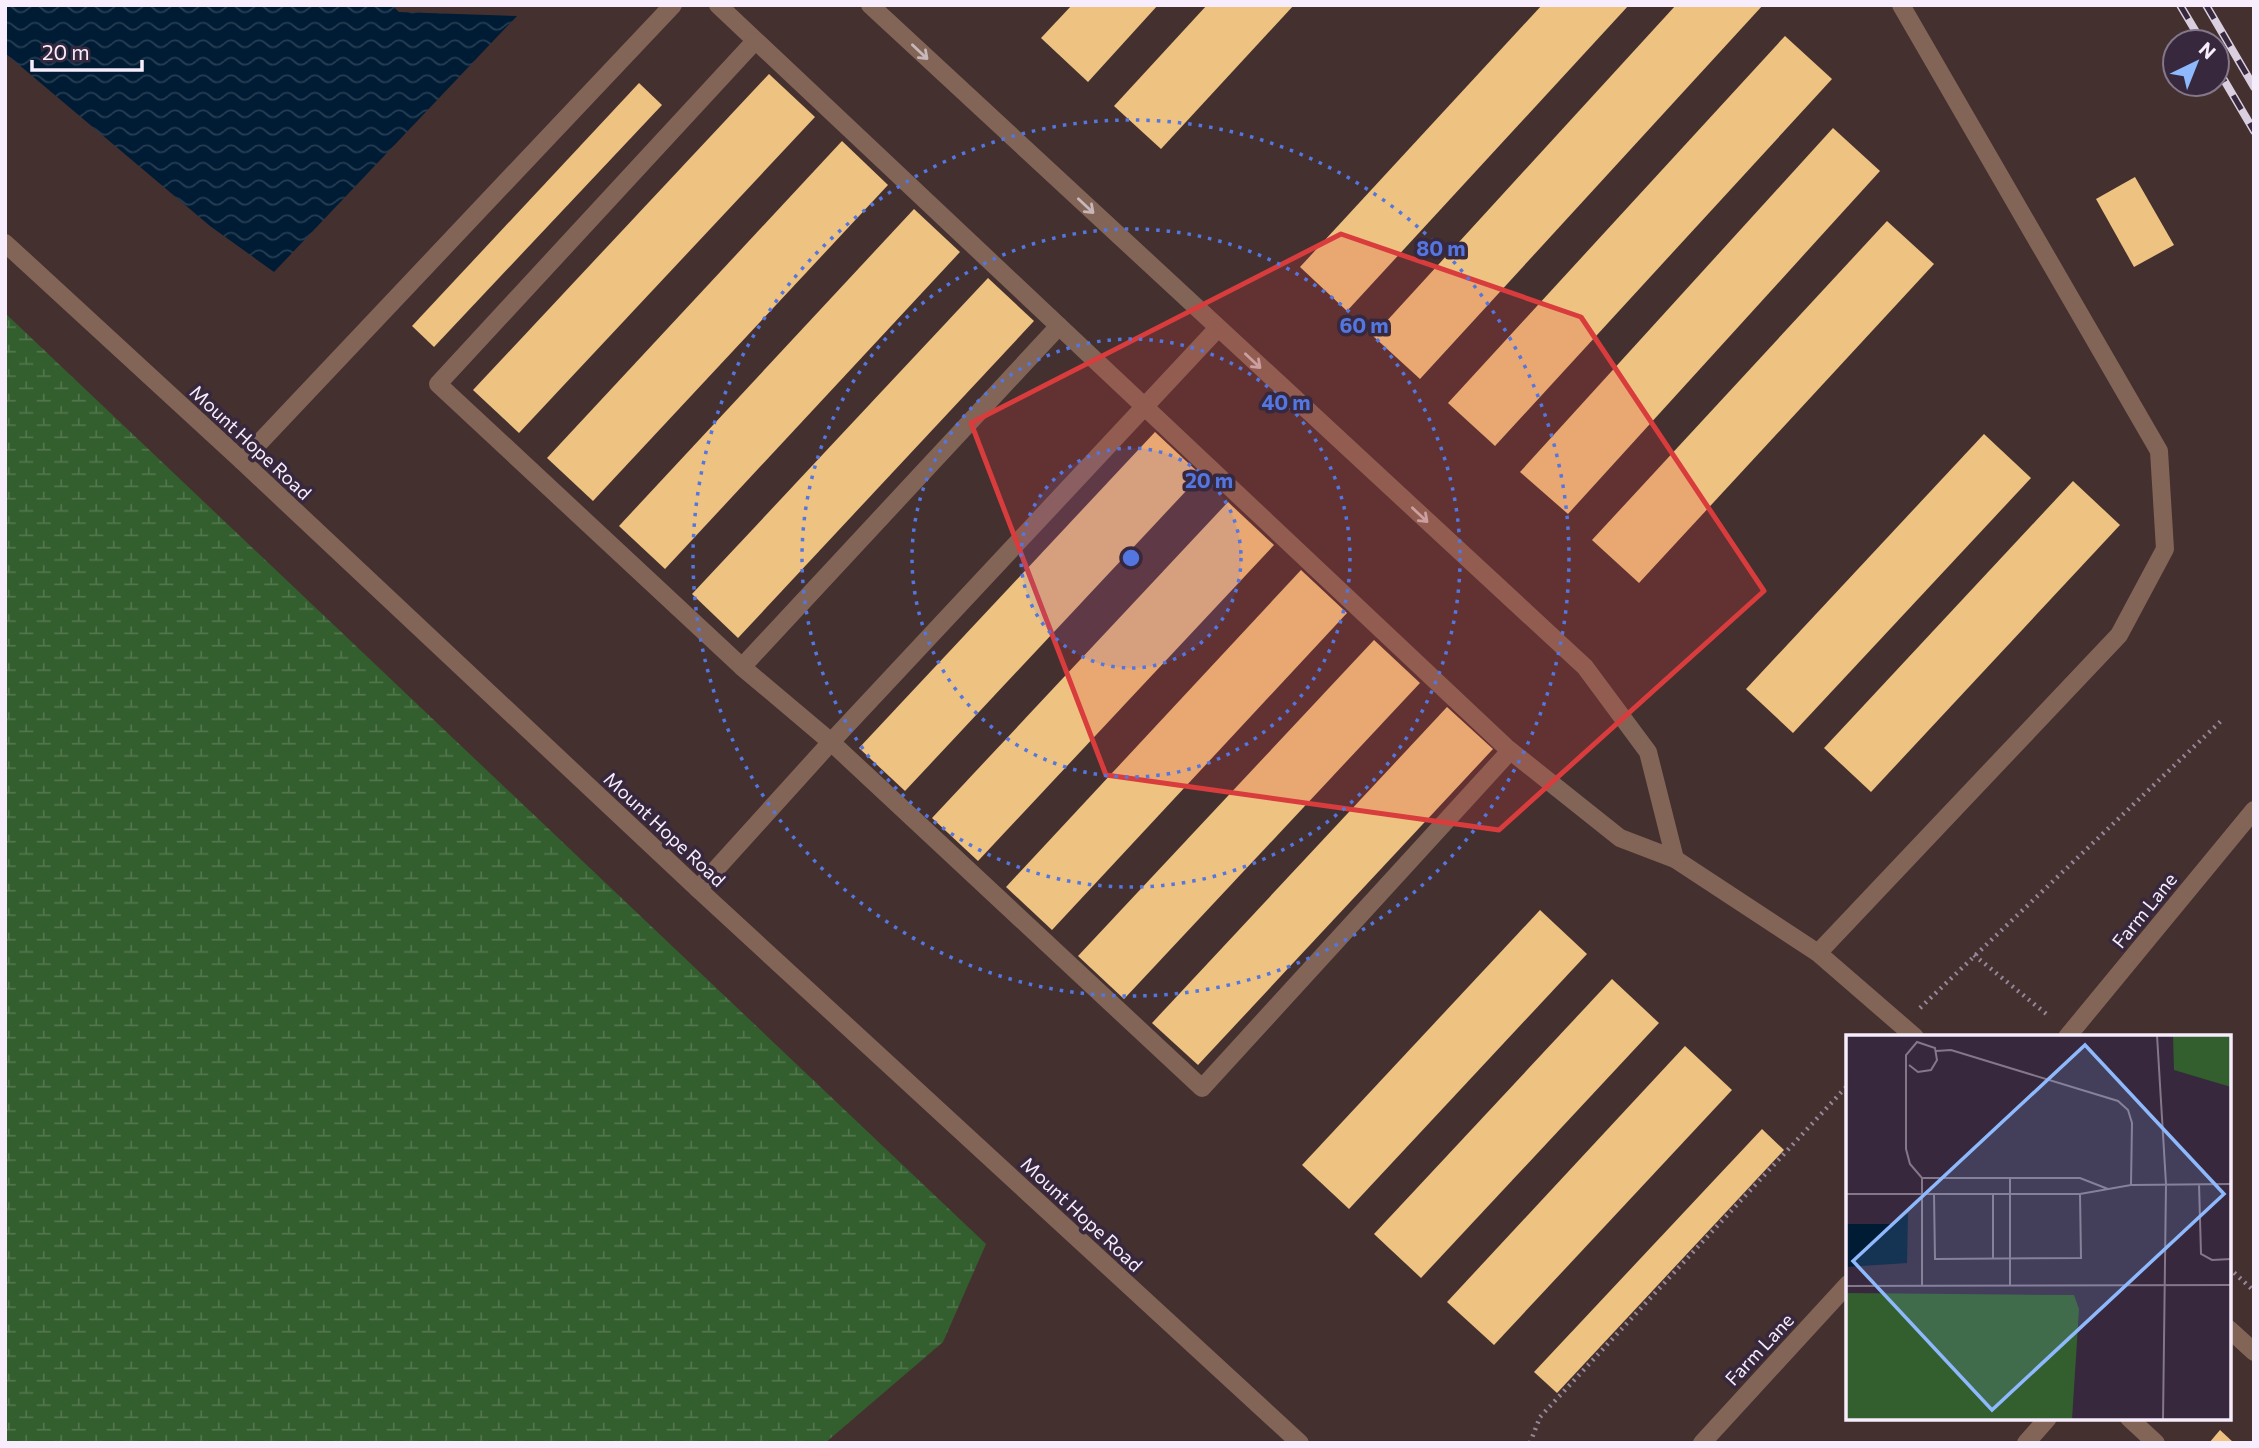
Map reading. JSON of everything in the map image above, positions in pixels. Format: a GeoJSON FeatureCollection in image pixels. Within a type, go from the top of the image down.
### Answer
{"type":"FeatureCollection","features":[{"type":"Feature","properties":{"kind":"street"},"geometry":{"type":"LineString","coordinates":[[242,461],[673,5]]}},
{"type":"Feature","properties":{"kind":"street"},"geometry":{"type":"LineString","coordinates":[[718,5],[1510,751],[1620,838],[1675,859],[1818,953],[1909,1031]]}},
{"type":"Feature","properties":{"kind":"street"},"geometry":{"type":"LineString","coordinates":[[870,5],[1585,667],[1648,752],[1675,859]]}},
{"type":"Feature","properties":{"kind":"street"},"geometry":{"type":"LineString","coordinates":[[1818,953],[2119,635],[2165,549],[2158,451],[1901,5]]}},
{"type":"Feature","properties":{"kind":"street"},"geometry":{"type":"LineString","coordinates":[[755,41],[438,384],[742,667],[831,742],[1202,1088],[1510,751]]}},
{"type":"Feature","properties":{"kind":"street","name":"Mount Hope Road"},"geometry":{"type":"LineString","coordinates":[[5,243],[242,461],[698,889],[1300,1443]]}},
{"type":"Feature","properties":{"kind":"street"},"geometry":{"type":"LineString","coordinates":[[742,667],[1059,326]]}},
{"type":"Feature","properties":{"kind":"street"},"geometry":{"type":"LineString","coordinates":[[698,889],[831,742],[1217,328]]}},
{"type":"Feature","properties":{"kind":"street","name":"Farm Lane"},"geometry":{"type":"LineString","coordinates":[[2069,1035],[2254,810]]}},
{"type":"Feature","properties":{"kind":"street","name":"Farm Lane"},"geometry":{"type":"LineString","coordinates":[[1702,1443],[1846,1286]]}},
{"type":"Feature","properties":{"kind":"street"},"geometry":{"type":"LineString","coordinates":[[2231,1331],[2254,1352]]}},
{"type":"Feature","properties":{"kind":"street"},"geometry":{"type":"LineString","coordinates":[[2025,1443],[2046,1420]]}},
{"type":"Feature","properties":{"kind":"street"},"geometry":{"type":"LineString","coordinates":[[2131,1420],[2157,1443]]}},
{"type":"Feature","properties":{"kind":"path"},"geometry":{"type":"LineString","coordinates":[[1909,1031],[1974,955],[2223,719]]}},
{"type":"Feature","properties":{"kind":"path"},"geometry":{"type":"LineString","coordinates":[[1974,955],[2069,1035]]}},
{"type":"Feature","properties":{"kind":"path"},"geometry":{"type":"LineString","coordinates":[[1531,1443],[1541,1417],[1846,1087]]}},
{"type":"Feature","properties":{"kind":"path"},"geometry":{"type":"LineString","coordinates":[[2231,1270],[2254,1291]]}},
{"type":"Feature","properties":{"kind":"highlighted area"},"geometry":{"type":"Polygon","coordinates":[[[1341,234],[1581,317],[1764,591],[1499,830],[1106,775],[971,423],[1341,234]]]}},
{"type":"Feature","properties":{"kind":"shaded area"},"geometry":{"type":"Polygon","coordinates":[[[5,5],[2254,5],[2254,1443],[5,1443],[5,5]]]}},
{"type":"Feature","properties":{"kind":"green space"},"geometry":{"type":"Polygon","coordinates":[[[5,313],[986,1244],[943,1342],[825,1443],[5,1443],[5,313]]]}},
{"type":"Feature","properties":{"kind":"water"},"geometry":{"type":"Polygon","coordinates":[[[5,5],[392,5],[399,12],[517,16],[274,272],[210,226],[5,53],[5,5]]]}},
{"type":"Feature","properties":{"kind":"building"},"geometry":{"type":"Polygon","coordinates":[[[1072,5],[1158,5],[1088,82],[1041,38],[1072,5]]]}},
{"type":"Feature","properties":{"kind":"building"},"geometry":{"type":"Polygon","coordinates":[[[1207,5],[1294,5],[1161,149],[1114,106],[1207,5]]]}},
{"type":"Feature","properties":{"kind":"building"},"geometry":{"type":"Polygon","coordinates":[[[1542,5],[1629,5],[1347,311],[1300,267],[1542,5]]]}},
{"type":"Feature","properties":{"kind":"building"},"geometry":{"type":"Polygon","coordinates":[[[1676,5],[1763,5],[1420,379],[1373,336],[1676,5]]]}},
{"type":"Feature","properties":{"kind":"building"},"geometry":{"type":"Polygon","coordinates":[[[1785,36],[1832,79],[1495,446],[1448,403],[1785,36]]]}},
{"type":"Feature","properties":{"kind":"building"},"geometry":{"type":"Polygon","coordinates":[[[769,74],[815,117],[519,433],[473,390],[769,74]]]}},
{"type":"Feature","properties":{"kind":"building"},"geometry":{"type":"Polygon","coordinates":[[[639,83],[662,105],[434,347],[412,326],[639,83]]]}},
{"type":"Feature","properties":{"kind":"building"},"geometry":{"type":"Polygon","coordinates":[[[1833,128],[1880,171],[1568,514],[1520,472],[1833,128]]]}},
{"type":"Feature","properties":{"kind":"building"},"geometry":{"type":"Polygon","coordinates":[[[842,141],[888,185],[593,501],[547,458],[842,141]]]}},
{"type":"Feature","properties":{"kind":"building"},"geometry":{"type":"Polygon","coordinates":[[[2135,177],[2174,245],[2134,267],[2096,199],[2135,177]]]}},
{"type":"Feature","properties":{"kind":"building"},"geometry":{"type":"Polygon","coordinates":[[[914,209],[960,252],[665,569],[619,526],[914,209]]]}},
{"type":"Feature","properties":{"kind":"building"},"geometry":{"type":"Polygon","coordinates":[[[1887,221],[1934,264],[1639,583],[1592,540],[1887,221]]]}},
{"type":"Feature","properties":{"kind":"building"},"geometry":{"type":"Polygon","coordinates":[[[988,278],[1034,321],[738,638],[692,594],[988,278]]]}},
{"type":"Feature","properties":{"kind":"building"},"geometry":{"type":"Polygon","coordinates":[[[1155,432],[1201,475],[905,791],[859,748],[1155,432]]]}},
{"type":"Feature","properties":{"kind":"building"},"geometry":{"type":"Polygon","coordinates":[[[1984,434],[2031,478],[1793,733],[1746,689],[1984,434]]]}},
{"type":"Feature","properties":{"kind":"building"},"geometry":{"type":"Polygon","coordinates":[[[2073,481],[2120,525],[1871,792],[1824,748],[2073,481]]]}},
{"type":"Feature","properties":{"kind":"building"},"geometry":{"type":"Polygon","coordinates":[[[1228,502],[1274,545],[978,861],[932,818],[1228,502]]]}},
{"type":"Feature","properties":{"kind":"building"},"geometry":{"type":"Polygon","coordinates":[[[1301,570],[1347,613],[1052,930],[1006,887],[1301,570]]]}},
{"type":"Feature","properties":{"kind":"building"},"geometry":{"type":"Polygon","coordinates":[[[1374,640],[1420,683],[1124,999],[1078,956],[1374,640]]]}},
{"type":"Feature","properties":{"kind":"building"},"geometry":{"type":"Polygon","coordinates":[[[1447,707],[1493,749],[1198,1065],[1152,1023],[1447,707]]]}},
{"type":"Feature","properties":{"kind":"building"},"geometry":{"type":"Polygon","coordinates":[[[1540,910],[1587,954],[1349,1209],[1302,1165],[1540,910]]]}},
{"type":"Feature","properties":{"kind":"building"},"geometry":{"type":"Polygon","coordinates":[[[1612,979],[1659,1023],[1421,1278],[1374,1234],[1612,979]]]}},
{"type":"Feature","properties":{"kind":"building"},"geometry":{"type":"Polygon","coordinates":[[[1685,1046],[1732,1090],[1494,1345],[1447,1302],[1685,1046]]]}},
{"type":"Feature","properties":{"kind":"building"},"geometry":{"type":"Polygon","coordinates":[[[1762,1129],[1784,1150],[1557,1393],[1534,1372],[1762,1129]]]}},
{"type":"Feature","properties":{"kind":"building"},"geometry":{"type":"Polygon","coordinates":[[[2220,1430],[2234,1443],[2209,1443],[2220,1430]]]}},
{"type":"Feature","properties":{"kind":"railway"},"geometry":{"type":"LineString","coordinates":[[2180,5],[2194,28]]}},
{"type":"Feature","properties":{"kind":"railway"},"geometry":{"type":"LineString","coordinates":[[2206,5],[2254,87]]}},
{"type":"Feature","properties":{"kind":"railway"},"geometry":{"type":"LineString","coordinates":[[2231,92],[2254,131]]}}]}
